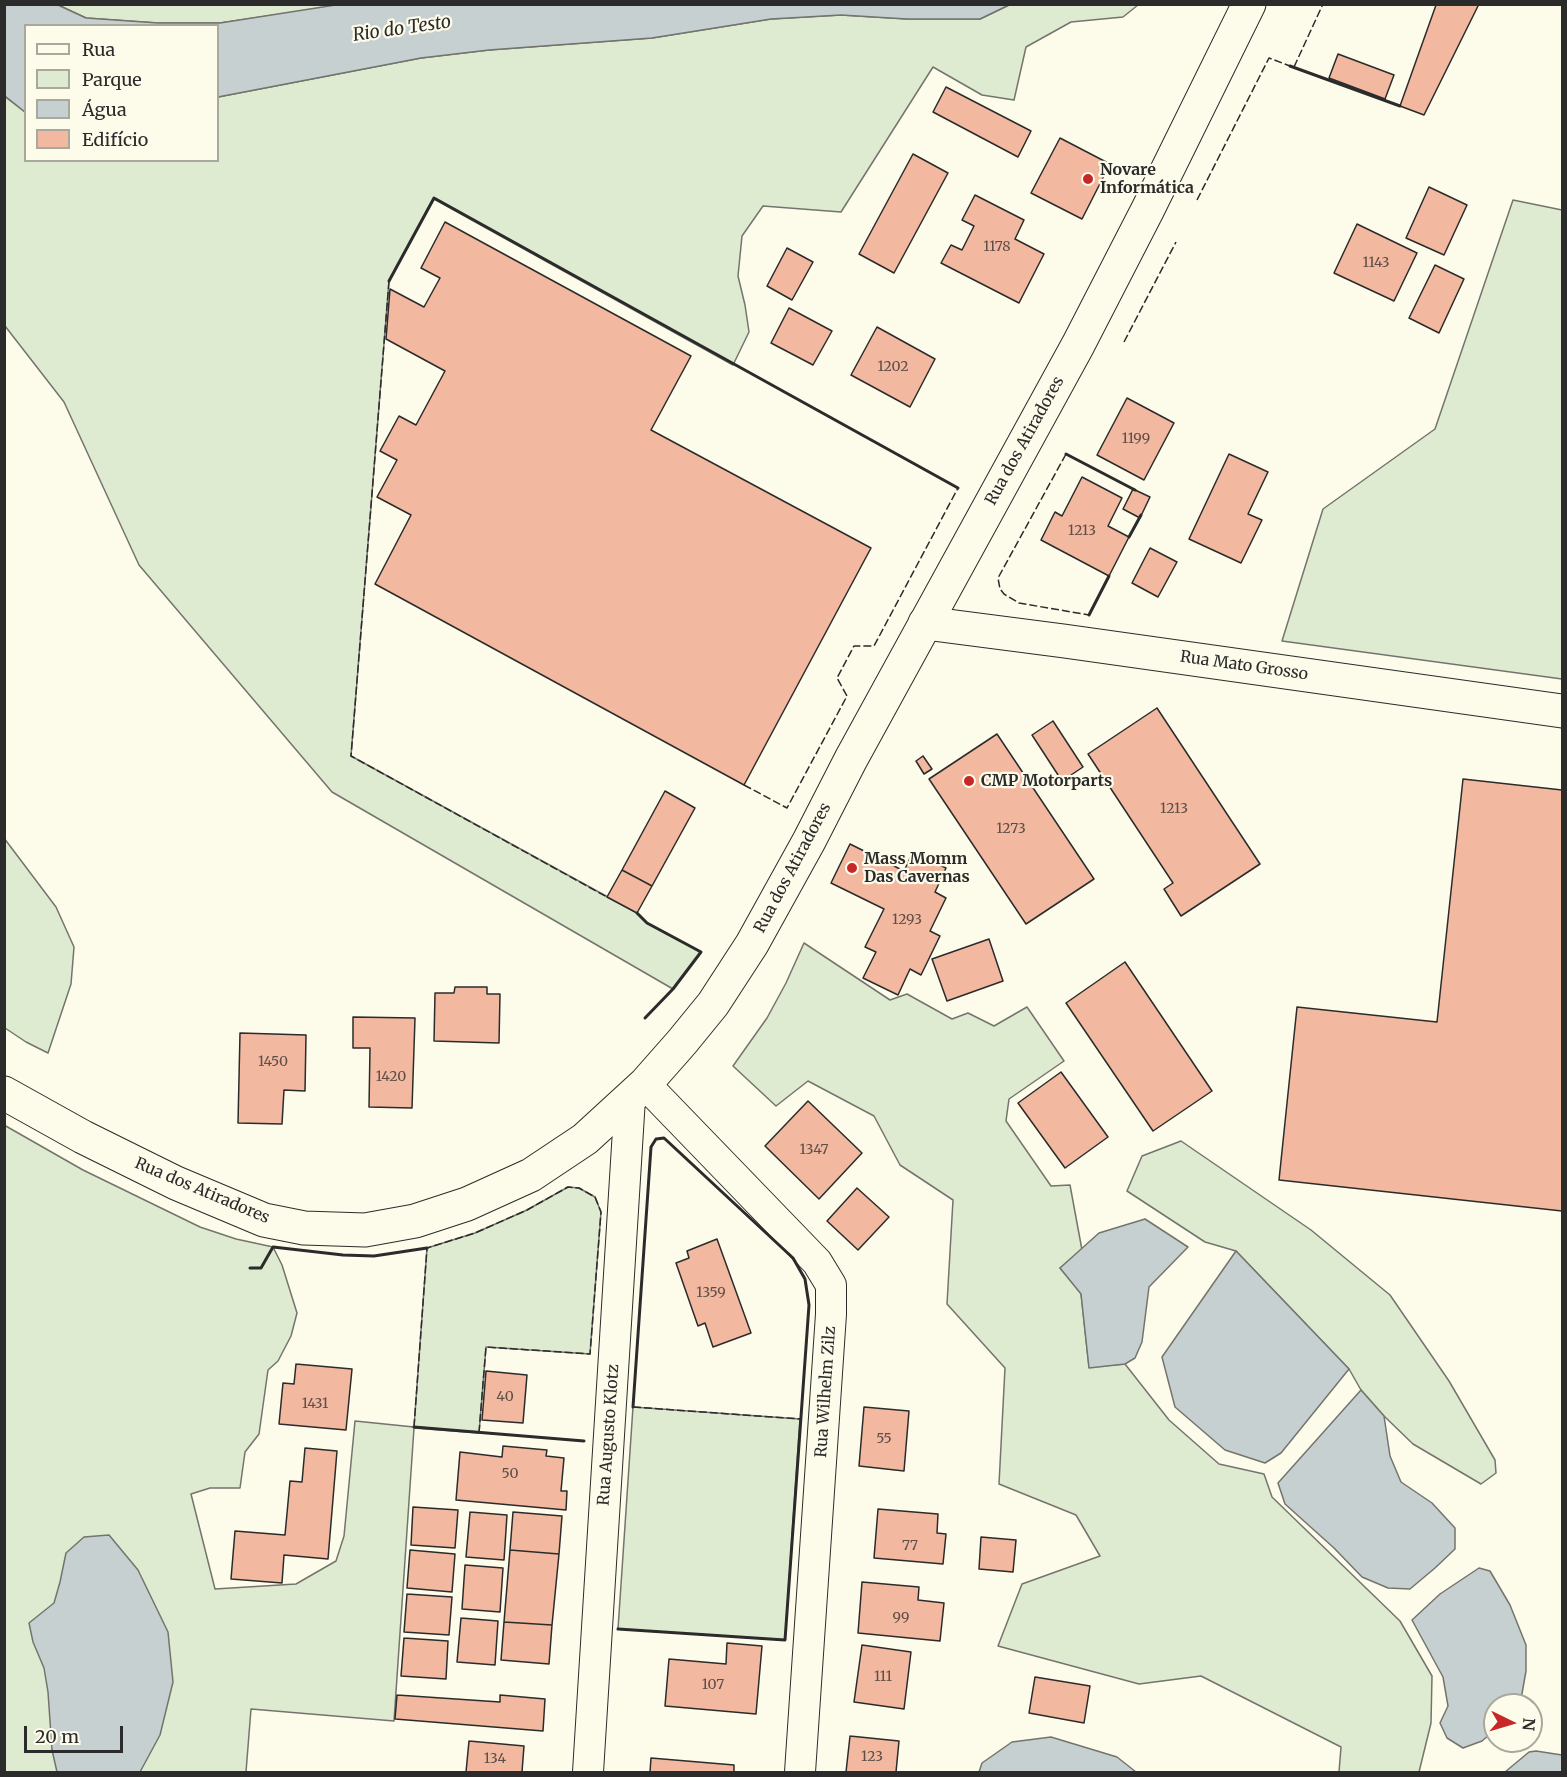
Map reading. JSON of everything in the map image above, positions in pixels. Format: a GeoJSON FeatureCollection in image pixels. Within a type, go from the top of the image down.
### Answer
{"type":"FeatureCollection","features":[{"type":"Feature","properties":{"kind":"main road","name":"Rua dos Atiradores"},"geometry":{"type":"LineString","coordinates":[[4,1093],[83,1137],[176,1183],[264,1220],[304,1228],[365,1230],[416,1221],[467,1204],[531,1175],[585,1139],[638,1091],[682,1042],[712,1004],[752,944],[1100,303],[1249,4]]}},
{"type":"Feature","properties":{"kind":"main road","name":"Rua Mato Grosso"},"geometry":{"type":"LineString","coordinates":[[925,623],[1064,640],[1563,711]]}},
{"type":"Feature","properties":{"kind":"street","name":"Rua Augusto Klotz"},"geometry":{"type":"LineString","coordinates":[[588,1773],[638,1091]]}},
{"type":"Feature","properties":{"kind":"street","name":"Rua Wilhelm Zilz"},"geometry":{"type":"LineString","coordinates":[[638,1091],[817,1262],[831,1285],[831,1314],[800,1773]]}},
{"type":"Feature","properties":{"kind":"green space"},"geometry":{"type":"Polygon","coordinates":[[[58,5],[342,5],[220,23],[158,23],[86,18],[58,5]]]}},
{"type":"Feature","properties":{"kind":"green space"},"geometry":{"type":"Polygon","coordinates":[[[1009,5],[1138,5],[1123,17],[1071,22],[1026,47],[1014,100],[982,95],[933,67],[841,212],[763,206],[742,236],[738,276],[749,332],[733,365],[434,199],[389,281],[351,756],[637,913],[647,923],[701,952],[673,989],[332,792],[139,565],[64,402],[5,326],[4,96],[24,111],[24,162],[219,162],[219,97],[421,58],[489,50],[652,38],[771,19],[841,15],[907,19],[980,19],[1009,5]]]}},
{"type":"Feature","properties":{"kind":"green space"},"geometry":{"type":"Polygon","coordinates":[[[1513,200],[1562,210],[1562,679],[1282,641],[1323,509],[1435,429],[1513,200]]]}},
{"type":"Feature","properties":{"kind":"green space"},"geometry":{"type":"Polygon","coordinates":[[[4,838],[56,907],[74,947],[71,984],[48,1053],[5,1028],[4,838]]]}},
{"type":"Feature","properties":{"kind":"green space"},"geometry":{"type":"Polygon","coordinates":[[[804,943],[890,1000],[907,994],[952,1019],[968,1013],[994,1026],[1027,1007],[1064,1061],[1009,1099],[1006,1121],[1051,1186],[1070,1185],[1082,1250],[1060,1268],[1081,1293],[1089,1367],[1125,1364],[1169,1420],[1219,1464],[1264,1474],[1272,1497],[1400,1621],[1432,1676],[1431,1723],[1419,1772],[1339,1772],[1341,1747],[1201,1676],[1139,1684],[998,1646],[1022,1584],[1100,1556],[1076,1515],[999,1484],[1005,1368],[947,1304],[953,1200],[900,1165],[874,1116],[808,1081],[776,1106],[733,1066],[767,1018],[804,943]]]}},
{"type":"Feature","properties":{"kind":"green space"},"geometry":{"type":"Polygon","coordinates":[[[4,1125],[83,1170],[200,1227],[236,1239],[273,1247],[282,1265],[297,1313],[291,1336],[278,1361],[268,1370],[259,1434],[245,1452],[240,1488],[210,1488],[191,1494],[215,1589],[296,1584],[336,1561],[344,1536],[355,1421],[414,1427],[427,1248],[475,1233],[527,1210],[568,1187],[579,1188],[595,1197],[601,1212],[590,1354],[486,1347],[479,1433],[414,1428],[394,1721],[251,1709],[246,1772],[5,1772],[4,1125]]]}},
{"type":"Feature","properties":{"kind":"green space"},"geometry":{"type":"Polygon","coordinates":[[[1181,1141],[1311,1230],[1390,1295],[1449,1381],[1495,1460],[1496,1473],[1481,1484],[1413,1444],[1361,1390],[1349,1369],[1236,1251],[1205,1242],[1127,1191],[1142,1156],[1181,1141]]]}},
{"type":"Feature","properties":{"kind":"green space"},"geometry":{"type":"Polygon","coordinates":[[[633,1407],[800,1419],[785,1640],[618,1629],[633,1407]]]}},
{"type":"Feature","properties":{"kind":"water","name":"Rio do Testo"},"geometry":{"type":"Polygon","coordinates":[[[342,4],[1009,4],[980,19],[907,19],[841,15],[771,19],[652,38],[489,50],[421,58],[219,97],[219,24],[24,24],[24,111],[5,96],[5,5],[58,5],[86,18],[158,23],[220,23],[342,4]]]}},
{"type":"Feature","properties":{"kind":"water"},"geometry":{"type":"Polygon","coordinates":[[[1145,1219],[1188,1247],[1149,1287],[1142,1342],[1135,1358],[1125,1364],[1089,1368],[1081,1294],[1060,1268],[1099,1233],[1145,1219]]]}},
{"type":"Feature","properties":{"kind":"water"},"geometry":{"type":"Polygon","coordinates":[[[1236,1251],[1349,1369],[1281,1453],[1265,1463],[1225,1450],[1175,1407],[1162,1357],[1236,1251]]]}},
{"type":"Feature","properties":{"kind":"water"},"geometry":{"type":"Polygon","coordinates":[[[1361,1390],[1384,1416],[1390,1456],[1401,1482],[1432,1503],[1455,1528],[1455,1549],[1410,1589],[1388,1588],[1362,1577],[1285,1504],[1278,1483],[1361,1390]]]}},
{"type":"Feature","properties":{"kind":"water"},"geometry":{"type":"Polygon","coordinates":[[[109,1535],[138,1570],[168,1632],[173,1682],[160,1735],[140,1772],[57,1772],[52,1750],[44,1668],[33,1642],[29,1623],[54,1603],[66,1553],[84,1537],[109,1535]]]}},
{"type":"Feature","properties":{"kind":"water"},"geometry":{"type":"Polygon","coordinates":[[[1479,1568],[1490,1571],[1510,1605],[1526,1645],[1526,1671],[1522,1693],[1483,1693],[1483,1740],[1463,1748],[1447,1738],[1440,1723],[1448,1706],[1443,1677],[1412,1620],[1440,1594],[1479,1568]]]}},
{"type":"Feature","properties":{"kind":"water"},"geometry":{"type":"Polygon","coordinates":[[[1051,1737],[1117,1757],[1136,1772],[979,1772],[982,1763],[1012,1742],[1051,1737]]]}},
{"type":"Feature","properties":{"kind":"water"},"geometry":{"type":"Polygon","coordinates":[[[1543,1752],[1562,1755],[1562,1772],[1505,1772],[1528,1753],[1543,1752]]]}},
{"type":"Feature","properties":{"kind":"building"},"geometry":{"type":"Polygon","coordinates":[[[1433,4],[1479,4],[1424,115],[1400,106],[1436,5],[1433,4]]]}},
{"type":"Feature","properties":{"kind":"building"},"geometry":{"type":"Polygon","coordinates":[[[1338,54],[1394,75],[1385,99],[1329,78],[1338,54]]]}},
{"type":"Feature","properties":{"kind":"building"},"geometry":{"type":"Polygon","coordinates":[[[946,87],[1031,131],[1018,157],[933,112],[946,87]]]}},
{"type":"Feature","properties":{"kind":"building"},"geometry":{"type":"Polygon","coordinates":[[[1060,138],[1110,164],[1082,219],[1031,193],[1060,138]]]}},
{"type":"Feature","properties":{"kind":"building"},"geometry":{"type":"Polygon","coordinates":[[[913,154],[948,173],[894,273],[859,254],[913,154]]]}},
{"type":"Feature","properties":{"kind":"building"},"geometry":{"type":"Polygon","coordinates":[[[1429,187],[1467,205],[1444,255],[1406,238],[1429,187]]]}},
{"type":"Feature","properties":{"kind":"building"},"geometry":{"type":"Polygon","coordinates":[[[975,195],[1024,220],[1015,239],[1044,254],[1019,303],[941,263],[951,245],[962,250],[974,226],[962,220],[975,195]]]}},
{"type":"Feature","properties":{"kind":"building"},"geometry":{"type":"Polygon","coordinates":[[[445,222],[691,356],[651,430],[871,548],[744,785],[375,584],[411,515],[377,497],[397,460],[380,451],[399,416],[416,425],[445,371],[386,339],[390,289],[424,307],[440,278],[421,268],[445,222]]]}},
{"type":"Feature","properties":{"kind":"building"},"geometry":{"type":"Polygon","coordinates":[[[1357,224],[1417,253],[1394,301],[1334,273],[1357,224]]]}},
{"type":"Feature","properties":{"kind":"building"},"geometry":{"type":"Polygon","coordinates":[[[787,248],[813,262],[792,300],[767,286],[787,248]]]}},
{"type":"Feature","properties":{"kind":"building"},"geometry":{"type":"Polygon","coordinates":[[[1435,265],[1464,279],[1439,333],[1409,318],[1435,265]]]}},
{"type":"Feature","properties":{"kind":"building"},"geometry":{"type":"Polygon","coordinates":[[[789,308],[832,331],[813,365],[771,343],[789,308]]]}},
{"type":"Feature","properties":{"kind":"building"},"geometry":{"type":"Polygon","coordinates":[[[877,327],[935,359],[910,407],[851,375],[877,327]]]}},
{"type":"Feature","properties":{"kind":"building"},"geometry":{"type":"Polygon","coordinates":[[[1127,398],[1174,423],[1144,480],[1097,455],[1127,398]]]}},
{"type":"Feature","properties":{"kind":"building"},"geometry":{"type":"Polygon","coordinates":[[[1229,454],[1268,472],[1248,514],[1262,520],[1241,563],[1189,539],[1229,454]]]}},
{"type":"Feature","properties":{"kind":"building"},"geometry":{"type":"Polygon","coordinates":[[[1082,477],[1122,498],[1108,526],[1129,537],[1109,576],[1041,540],[1055,512],[1062,516],[1082,477]]]}},
{"type":"Feature","properties":{"kind":"building"},"geometry":{"type":"Polygon","coordinates":[[[1133,489],[1150,497],[1140,518],[1123,509],[1133,489]]]}},
{"type":"Feature","properties":{"kind":"building"},"geometry":{"type":"Polygon","coordinates":[[[1150,548],[1177,562],[1158,597],[1132,583],[1150,548]]]}},
{"type":"Feature","properties":{"kind":"building"},"geometry":{"type":"Polygon","coordinates":[[[1157,708],[1260,864],[1181,916],[1164,889],[1173,883],[1088,754],[1157,708]]]}},
{"type":"Feature","properties":{"kind":"building"},"geometry":{"type":"Polygon","coordinates":[[[1053,721],[1083,767],[1062,781],[1032,735],[1053,721]]]}},
{"type":"Feature","properties":{"kind":"building"},"geometry":{"type":"Polygon","coordinates":[[[997,734],[1094,879],[1026,924],[929,779],[997,734]]]}},
{"type":"Feature","properties":{"kind":"building"},"geometry":{"type":"Polygon","coordinates":[[[923,756],[932,769],[924,774],[916,761],[923,756]]]}},
{"type":"Feature","properties":{"kind":"building"},"geometry":{"type":"Polygon","coordinates":[[[1463,779],[1562,790],[1562,1211],[1279,1180],[1297,1007],[1437,1022],[1463,779]]]}},
{"type":"Feature","properties":{"kind":"building"},"geometry":{"type":"Polygon","coordinates":[[[665,791],[695,808],[652,886],[622,870],[665,791]]]}},
{"type":"Feature","properties":{"kind":"building"},"geometry":{"type":"Polygon","coordinates":[[[850,844],[904,871],[913,852],[946,868],[935,892],[946,898],[930,931],[940,936],[921,975],[910,969],[898,995],[863,978],[876,952],[865,947],[884,909],[831,883],[850,844]]]}},
{"type":"Feature","properties":{"kind":"building"},"geometry":{"type":"Polygon","coordinates":[[[622,870],[652,886],[637,913],[607,897],[622,870]]]}},
{"type":"Feature","properties":{"kind":"building"},"geometry":{"type":"Polygon","coordinates":[[[989,939],[1003,981],[947,1001],[932,959],[989,939]]]}},
{"type":"Feature","properties":{"kind":"building"},"geometry":{"type":"Polygon","coordinates":[[[1125,962],[1212,1091],[1153,1131],[1066,1003],[1125,962]]]}},
{"type":"Feature","properties":{"kind":"building"},"geometry":{"type":"Polygon","coordinates":[[[455,987],[487,987],[487,994],[500,994],[499,1043],[434,1041],[435,993],[454,993],[455,987]]]}},
{"type":"Feature","properties":{"kind":"building"},"geometry":{"type":"Polygon","coordinates":[[[353,1017],[415,1018],[412,1108],[369,1107],[370,1048],[353,1048],[353,1017]]]}},
{"type":"Feature","properties":{"kind":"building"},"geometry":{"type":"Polygon","coordinates":[[[240,1033],[306,1035],[305,1091],[284,1090],[282,1124],[238,1123],[240,1033]]]}},
{"type":"Feature","properties":{"kind":"building"},"geometry":{"type":"Polygon","coordinates":[[[1061,1072],[1108,1137],[1065,1168],[1018,1103],[1061,1072]]]}},
{"type":"Feature","properties":{"kind":"building"},"geometry":{"type":"Polygon","coordinates":[[[808,1101],[862,1153],[819,1199],[765,1146],[808,1101]]]}},
{"type":"Feature","properties":{"kind":"building"},"geometry":{"type":"Polygon","coordinates":[[[857,1188],[889,1217],[858,1250],[827,1221],[857,1188]]]}},
{"type":"Feature","properties":{"kind":"building"},"geometry":{"type":"Polygon","coordinates":[[[717,1239],[751,1333],[713,1347],[705,1323],[698,1326],[676,1263],[689,1258],[687,1251],[717,1239]]]}},
{"type":"Feature","properties":{"kind":"building"},"geometry":{"type":"Polygon","coordinates":[[[296,1364],[352,1369],[346,1430],[279,1424],[283,1383],[294,1384],[296,1364]]]}},
{"type":"Feature","properties":{"kind":"building"},"geometry":{"type":"Polygon","coordinates":[[[486,1371],[527,1375],[523,1423],[482,1420],[486,1371]]]}},
{"type":"Feature","properties":{"kind":"building"},"geometry":{"type":"Polygon","coordinates":[[[864,1407],[909,1411],[904,1471],[859,1466],[864,1407]]]}},
{"type":"Feature","properties":{"kind":"building"},"geometry":{"type":"Polygon","coordinates":[[[503,1446],[547,1450],[546,1456],[564,1458],[561,1491],[567,1491],[566,1510],[456,1500],[460,1452],[502,1457],[503,1446]]]}},
{"type":"Feature","properties":{"kind":"building"},"geometry":{"type":"Polygon","coordinates":[[[305,1448],[337,1451],[328,1559],[284,1555],[282,1583],[231,1579],[235,1531],[285,1535],[290,1481],[302,1482],[305,1448]]]}},
{"type":"Feature","properties":{"kind":"building"},"geometry":{"type":"Polygon","coordinates":[[[413,1507],[458,1510],[455,1548],[411,1545],[413,1507]]]}},
{"type":"Feature","properties":{"kind":"building"},"geometry":{"type":"Polygon","coordinates":[[[878,1509],[938,1514],[937,1533],[946,1534],[943,1564],[874,1558],[878,1509]]]}},
{"type":"Feature","properties":{"kind":"building"},"geometry":{"type":"Polygon","coordinates":[[[470,1512],[507,1515],[504,1560],[466,1557],[470,1512]]]}},
{"type":"Feature","properties":{"kind":"building"},"geometry":{"type":"Polygon","coordinates":[[[513,1512],[562,1516],[559,1554],[510,1550],[513,1512]]]}},
{"type":"Feature","properties":{"kind":"building"},"geometry":{"type":"Polygon","coordinates":[[[981,1537],[1016,1540],[1013,1572],[979,1569],[981,1537]]]}},
{"type":"Feature","properties":{"kind":"building"},"geometry":{"type":"Polygon","coordinates":[[[410,1550],[455,1554],[452,1592],[407,1588],[410,1550]]]}},
{"type":"Feature","properties":{"kind":"building"},"geometry":{"type":"Polygon","coordinates":[[[510,1550],[559,1554],[552,1625],[504,1622],[510,1550]]]}},
{"type":"Feature","properties":{"kind":"building"},"geometry":{"type":"Polygon","coordinates":[[[465,1565],[503,1568],[500,1612],[462,1609],[465,1565]]]}},
{"type":"Feature","properties":{"kind":"building"},"geometry":{"type":"Polygon","coordinates":[[[862,1582],[919,1587],[918,1600],[944,1603],[940,1641],[858,1633],[862,1582]]]}},
{"type":"Feature","properties":{"kind":"building"},"geometry":{"type":"Polygon","coordinates":[[[407,1594],[452,1597],[449,1635],[404,1632],[407,1594]]]}},
{"type":"Feature","properties":{"kind":"building"},"geometry":{"type":"Polygon","coordinates":[[[461,1618],[498,1621],[495,1665],[457,1662],[461,1618]]]}},
{"type":"Feature","properties":{"kind":"building"},"geometry":{"type":"Polygon","coordinates":[[[504,1622],[552,1625],[549,1664],[501,1660],[504,1622]]]}},
{"type":"Feature","properties":{"kind":"building"},"geometry":{"type":"Polygon","coordinates":[[[404,1638],[448,1641],[446,1679],[401,1676],[404,1638]]]}},
{"type":"Feature","properties":{"kind":"building"},"geometry":{"type":"Polygon","coordinates":[[[727,1643],[762,1646],[756,1714],[665,1706],[669,1659],[726,1664],[727,1643]]]}},
{"type":"Feature","properties":{"kind":"building"},"geometry":{"type":"Polygon","coordinates":[[[862,1645],[911,1652],[904,1709],[854,1702],[862,1645]]]}},
{"type":"Feature","properties":{"kind":"building"},"geometry":{"type":"Polygon","coordinates":[[[1035,1677],[1090,1686],[1084,1723],[1029,1713],[1035,1677]]]}},
{"type":"Feature","properties":{"kind":"building"},"geometry":{"type":"Polygon","coordinates":[[[397,1695],[500,1702],[500,1695],[545,1699],[543,1731],[395,1719],[397,1695]]]}},
{"type":"Feature","properties":{"kind":"building"},"geometry":{"type":"Polygon","coordinates":[[[850,1736],[899,1741],[896,1772],[846,1772],[850,1736]]]}},
{"type":"Feature","properties":{"kind":"building"},"geometry":{"type":"Polygon","coordinates":[[[469,1741],[524,1746],[522,1772],[466,1772],[469,1741]]]}},
{"type":"Feature","properties":{"kind":"building"},"geometry":{"type":"Polygon","coordinates":[[[651,1758],[734,1765],[734,1772],[650,1772],[651,1758]]]}},
{"type":"Feature","properties":{"kind":"fence"},"geometry":{"type":"LineString","coordinates":[[1294,67],[1323,4]]}},
{"type":"Feature","properties":{"kind":"fence"},"geometry":{"type":"LineString","coordinates":[[1197,200],[1269,58],[1290,66]]}},
{"type":"Feature","properties":{"kind":"fence"},"geometry":{"type":"LineString","coordinates":[[1124,342],[1176,242]]}},
{"type":"Feature","properties":{"kind":"fence"},"geometry":{"type":"LineString","coordinates":[[389,281],[351,756],[607,897]]}},
{"type":"Feature","properties":{"kind":"fence"},"geometry":{"type":"LineString","coordinates":[[1066,454],[998,578],[1000,589],[1004,594],[1019,603],[1089,615]]}},
{"type":"Feature","properties":{"kind":"fence"},"geometry":{"type":"LineString","coordinates":[[744,785],[787,808],[847,696],[837,678],[854,646],[874,646],[958,488]]}},
{"type":"Feature","properties":{"kind":"fence"},"geometry":{"type":"LineString","coordinates":[[414,1427],[427,1248],[475,1233],[527,1210],[568,1187],[579,1188],[595,1197],[601,1212],[590,1354],[486,1347],[479,1433]]}},
{"type":"Feature","properties":{"kind":"fence"},"geometry":{"type":"LineString","coordinates":[[633,1407],[800,1419]]}},
{"type":"Feature","properties":{"kind":"wall"},"geometry":{"type":"LineString","coordinates":[[1290,66],[1400,106]]}},
{"type":"Feature","properties":{"kind":"wall"},"geometry":{"type":"LineString","coordinates":[[389,281],[434,198],[958,488]]}},
{"type":"Feature","properties":{"kind":"wall"},"geometry":{"type":"LineString","coordinates":[[1066,454],[1135,490]]}},
{"type":"Feature","properties":{"kind":"wall"},"geometry":{"type":"LineString","coordinates":[[1129,537],[1141,515]]}},
{"type":"Feature","properties":{"kind":"wall"},"geometry":{"type":"LineString","coordinates":[[1089,615],[1109,576]]}},
{"type":"Feature","properties":{"kind":"wall"},"geometry":{"type":"LineString","coordinates":[[637,913],[647,923],[701,952],[673,989],[645,1018]]}},
{"type":"Feature","properties":{"kind":"wall"},"geometry":{"type":"LineString","coordinates":[[618,1629],[785,1640],[809,1305],[805,1279],[793,1258],[664,1138],[656,1139],[651,1147],[633,1407]]}},
{"type":"Feature","properties":{"kind":"wall"},"geometry":{"type":"LineString","coordinates":[[250,1268],[261,1268],[273,1247],[374,1256],[427,1248]]}},
{"type":"Feature","properties":{"kind":"wall"},"geometry":{"type":"LineString","coordinates":[[414,1427],[584,1441]]}},
{"type":"Feature","properties":{"kind":"place","name":"Novare Informática"},"geometry":{"type":"Point","coordinates":[1088,179]}},
{"type":"Feature","properties":{"kind":"place","name":"CMP Motorparts"},"geometry":{"type":"Point","coordinates":[969,781]}},
{"type":"Feature","properties":{"kind":"place","name":"Mass Momm Das Cavernas"},"geometry":{"type":"Point","coordinates":[852,868]}}]}
